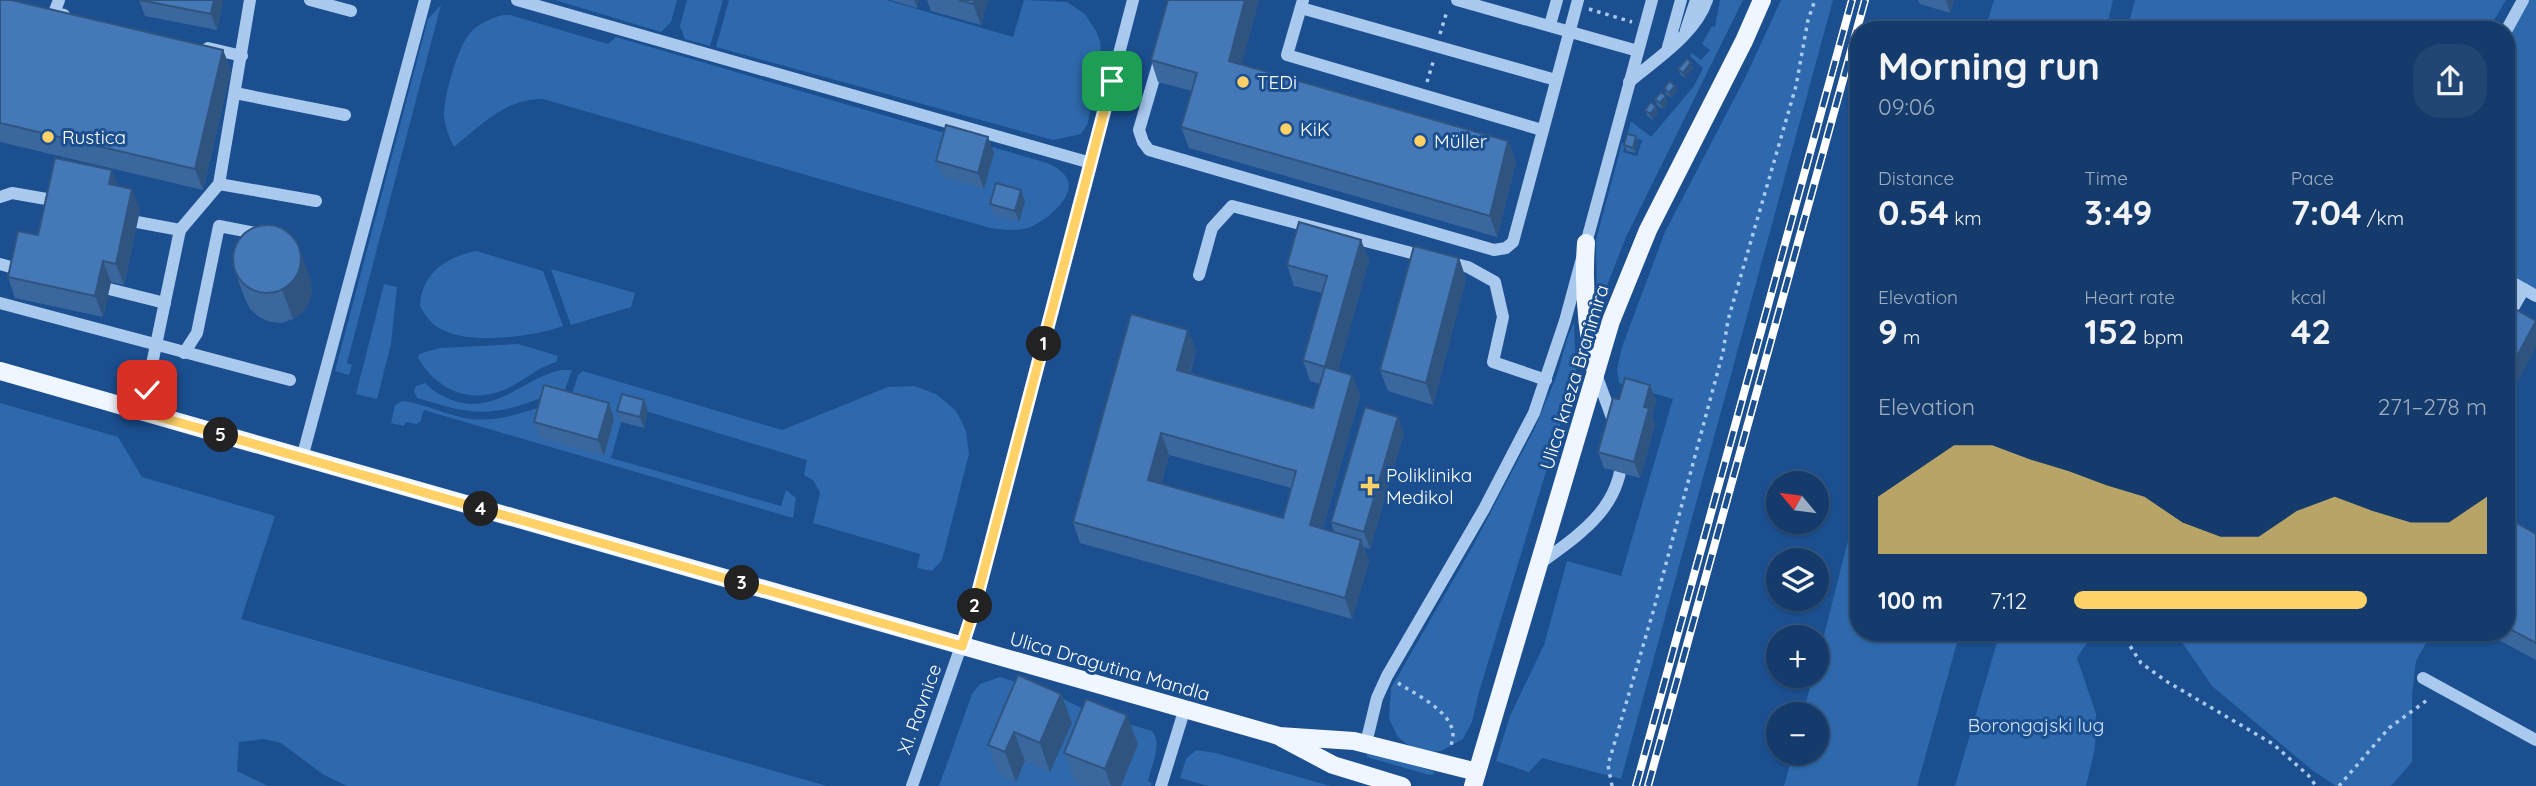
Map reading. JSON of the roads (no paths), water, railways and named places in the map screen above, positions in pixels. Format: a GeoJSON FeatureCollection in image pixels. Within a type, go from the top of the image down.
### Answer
{"type":"FeatureCollection","features":[{"type":"Feature","properties":{"kind":"main road","name":"Ulica kneza Branimira"},"geometry":{"type":"LineString","coordinates":[[1475,779],[1611,321],[1648,230],[1762,0]]}},
{"type":"Feature","properties":{"kind":"main road"},"geometry":{"type":"LineString","coordinates":[[1586,243],[1586,318],[1596,372]]}},
{"type":"Feature","properties":{"kind":"main road","name":"Ulica Dragutina Mandla"},"geometry":{"type":"LineString","coordinates":[[0,371],[1279,736],[1366,743],[1475,779]]}},
{"type":"Feature","properties":{"kind":"main road","name":"Ulica Dragutina Mandla"},"geometry":{"type":"LineString","coordinates":[[1279,736],[1309,755],[1333,765],[1402,786]]}},
{"type":"Feature","properties":{"kind":"street"},"geometry":{"type":"LineString","coordinates":[[58,0],[54,13],[81,19]]}},
{"type":"Feature","properties":{"kind":"street"},"geometry":{"type":"LineString","coordinates":[[142,412],[180,230],[219,184],[250,0]]}},
{"type":"Feature","properties":{"kind":"street"},"geometry":{"type":"LineString","coordinates":[[310,0],[351,12]]}},
{"type":"Feature","properties":{"kind":"street"},"geometry":{"type":"LineString","coordinates":[[302,458],[425,0]]}},
{"type":"Feature","properties":{"kind":"street"},"geometry":{"type":"LineString","coordinates":[[517,0],[1091,163]]}},
{"type":"Feature","properties":{"kind":"street","name":"XI. Ravnice"},"geometry":{"type":"LineString","coordinates":[[912,786],[973,612],[1133,0]]}},
{"type":"Feature","properties":{"kind":"street"},"geometry":{"type":"LineString","coordinates":[[1550,25],[1557,0]]}},
{"type":"Feature","properties":{"kind":"street","name":"Ulica kneza Branimira"},"geometry":{"type":"LineString","coordinates":[[1366,743],[1377,698],[1387,676],[1515,452],[1546,380],[1652,0]]}},
{"type":"Feature","properties":{"kind":"street"},"geometry":{"type":"LineString","coordinates":[[1667,49],[1682,0]]}},
{"type":"Feature","properties":{"kind":"street"},"geometry":{"type":"LineString","coordinates":[[1685,33],[1696,0]]}},
{"type":"Feature","properties":{"kind":"street"},"geometry":{"type":"LineString","coordinates":[[1629,82],[1685,33],[1698,19],[1707,0]]}},
{"type":"Feature","properties":{"kind":"street"},"geometry":{"type":"LineString","coordinates":[[2512,21],[2524,0]]}},
{"type":"Feature","properties":{"kind":"street"},"geometry":{"type":"LineString","coordinates":[[1465,1],[1638,51]]}},
{"type":"Feature","properties":{"kind":"street"},"geometry":{"type":"LineString","coordinates":[[1542,130],[1287,55],[1302,4],[1556,80]]}},
{"type":"Feature","properties":{"kind":"street"},"geometry":{"type":"LineString","coordinates":[[1165,39],[1139,130],[1149,150],[1494,250],[1506,248],[1513,242],[1569,30],[1582,4]]}},
{"type":"Feature","properties":{"kind":"street"},"geometry":{"type":"LineString","coordinates":[[188,43],[242,56]]}},
{"type":"Feature","properties":{"kind":"street"},"geometry":{"type":"LineString","coordinates":[[236,93],[345,115]]}},
{"type":"Feature","properties":{"kind":"street"},"geometry":{"type":"LineString","coordinates":[[219,184],[316,201]]}},
{"type":"Feature","properties":{"kind":"street"},"geometry":{"type":"LineString","coordinates":[[0,197],[12,193],[58,201]]}},
{"type":"Feature","properties":{"kind":"street"},"geometry":{"type":"LineString","coordinates":[[1199,275],[1212,228],[1232,206],[1468,267],[1495,282],[1503,317],[1493,362],[1546,380]]}},
{"type":"Feature","properties":{"kind":"street"},"geometry":{"type":"LineString","coordinates":[[137,222],[180,230]]}},
{"type":"Feature","properties":{"kind":"street"},"geometry":{"type":"LineString","coordinates":[[184,353],[197,333],[219,226],[268,236]]}},
{"type":"Feature","properties":{"kind":"street"},"geometry":{"type":"LineString","coordinates":[[0,264],[22,270]]}},
{"type":"Feature","properties":{"kind":"street"},"geometry":{"type":"LineString","coordinates":[[109,289],[165,303]]}},
{"type":"Feature","properties":{"kind":"street"},"geometry":{"type":"LineString","coordinates":[[2515,310],[2530,293]]}},
{"type":"Feature","properties":{"kind":"street"},"geometry":{"type":"LineString","coordinates":[[0,303],[290,380]]}},
{"type":"Feature","properties":{"kind":"street"},"geometry":{"type":"LineString","coordinates":[[1538,565],[1594,522],[1605,509],[1615,489],[1623,448],[1596,372]]}},
{"type":"Feature","properties":{"kind":"street"},"geometry":{"type":"LineString","coordinates":[[2423,678],[2536,740]]}},
{"type":"Feature","properties":{"kind":"street"},"geometry":{"type":"LineString","coordinates":[[1161,786],[1185,708]]}},
{"type":"Feature","properties":{"kind":"railway"},"geometry":{"type":"LineString","coordinates":[[1636,786],[1852,0]]}},
{"type":"Feature","properties":{"kind":"railway"},"geometry":{"type":"LineString","coordinates":[[1859,21],[1865,0]]}},
{"type":"Feature","properties":{"kind":"railway"},"geometry":{"type":"LineString","coordinates":[[1648,786],[1850,54]]}},
{"type":"Feature","properties":{"kind":"place","name":"TEDi"},"geometry":{"type":"Point","coordinates":[1243,82]}},
{"type":"Feature","properties":{"kind":"place","name":"KiK"},"geometry":{"type":"Point","coordinates":[1286,129]}},
{"type":"Feature","properties":{"kind":"place","name":"Rustica"},"geometry":{"type":"Point","coordinates":[48,137]}},
{"type":"Feature","properties":{"kind":"place","name":"Müller"},"geometry":{"type":"Point","coordinates":[1420,141]}},
{"type":"Feature","properties":{"kind":"place","name":"Poliklinika Medikol"},"geometry":{"type":"Point","coordinates":[1370,486]}},
{"type":"Feature","properties":{"kind":"park label","name":"Borongajski lug"},"geometry":{"type":"Point","coordinates":[2036,725]}}]}
